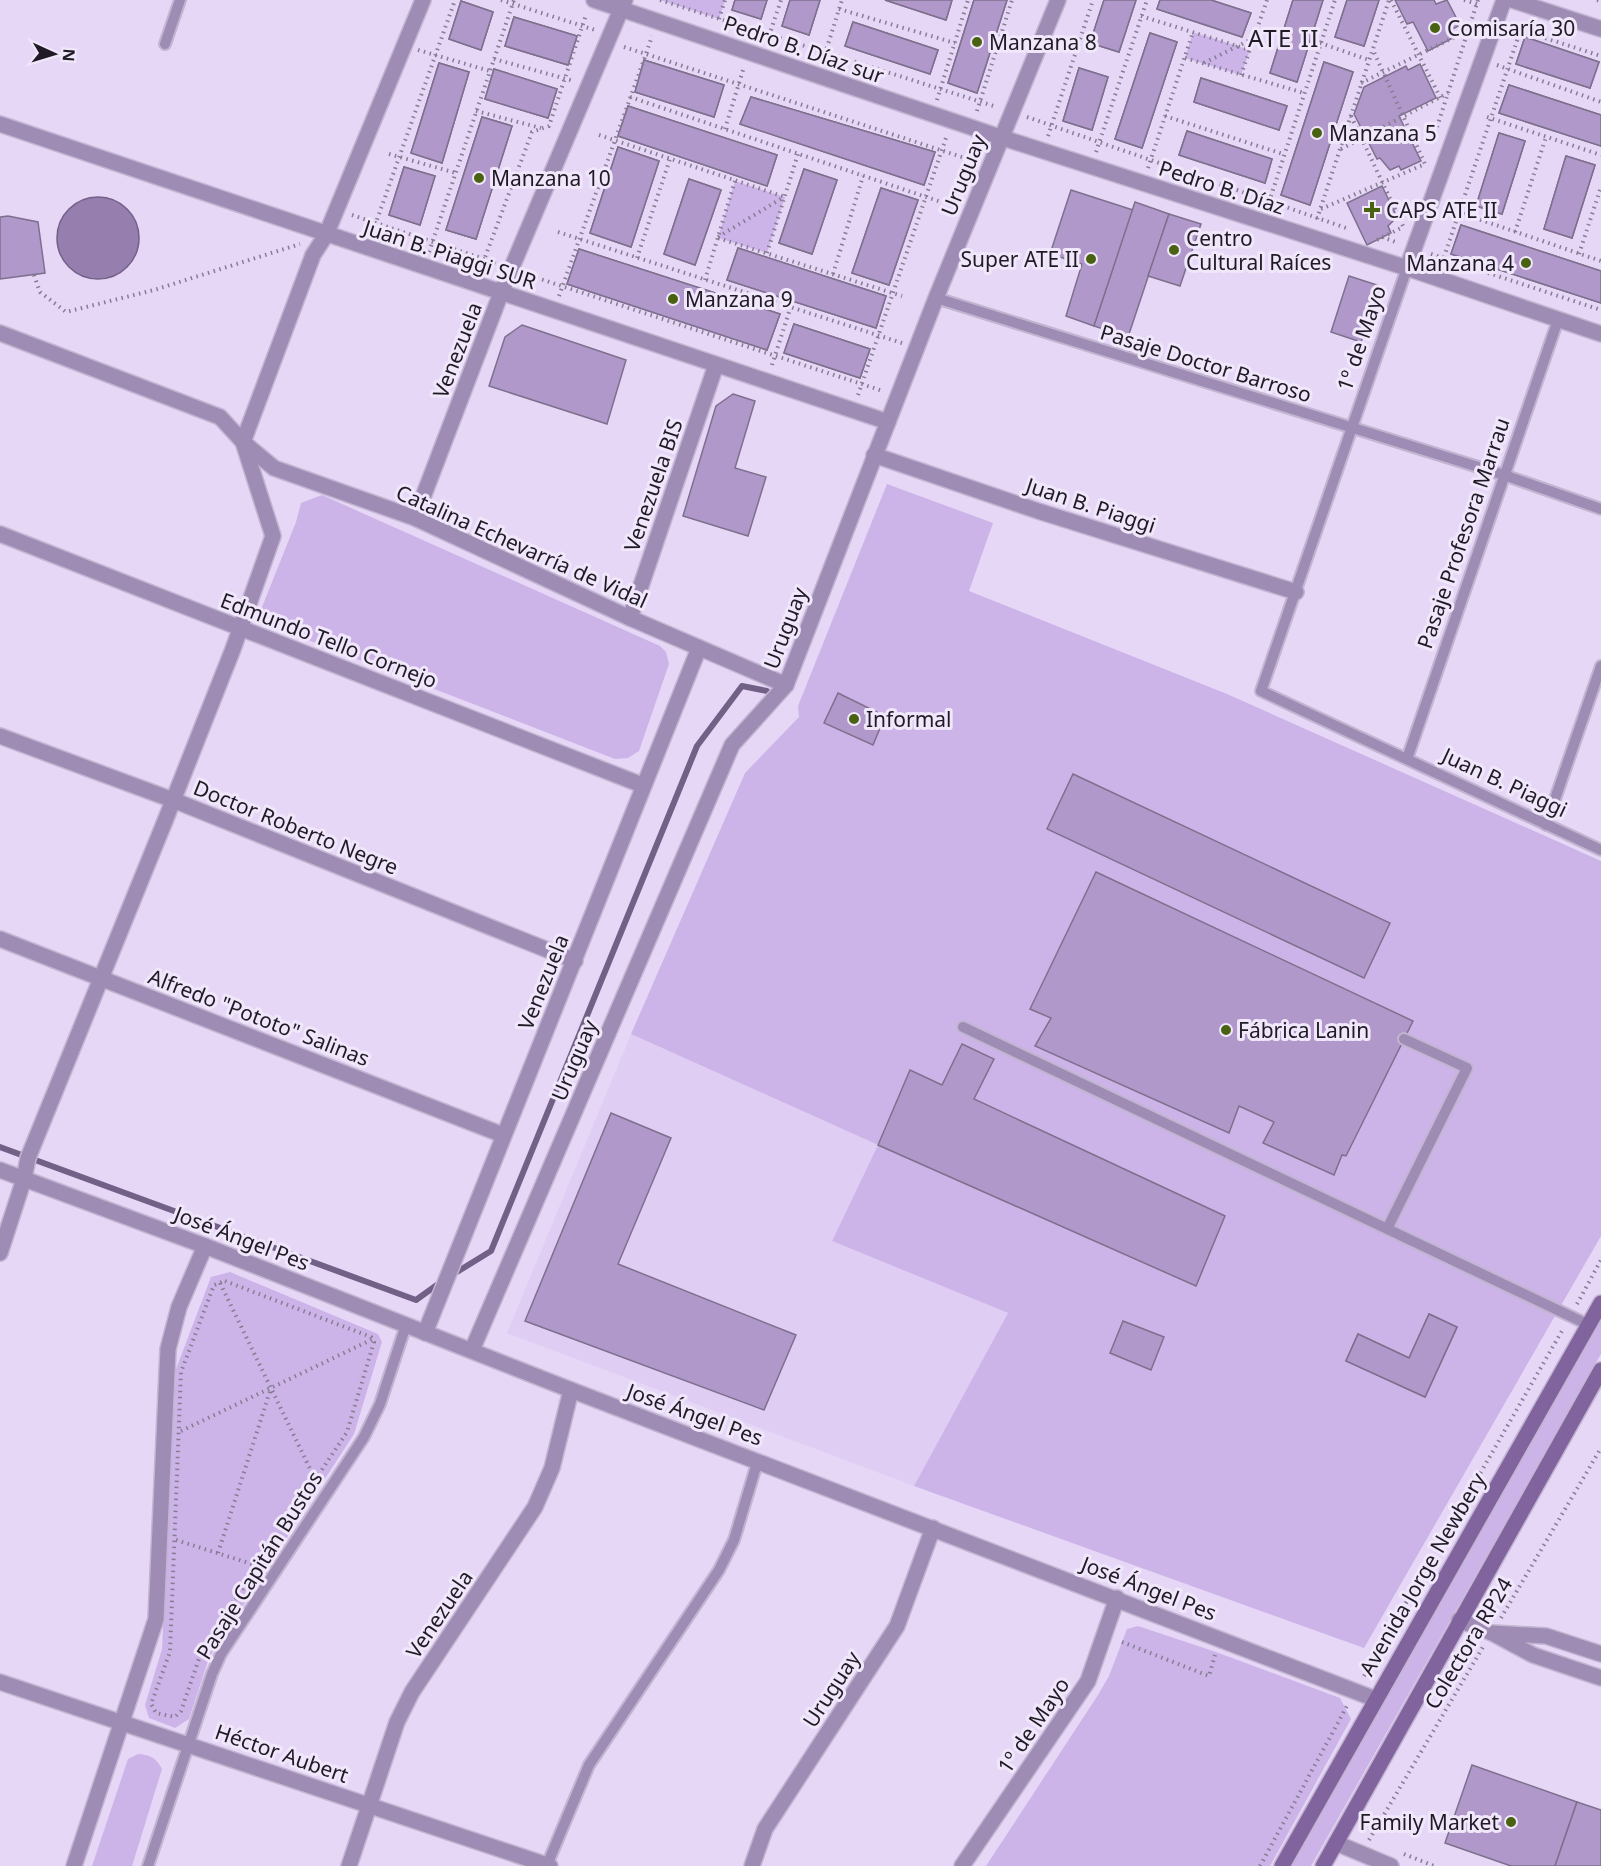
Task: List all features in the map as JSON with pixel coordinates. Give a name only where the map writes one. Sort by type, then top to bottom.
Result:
[{"type":"main road","name":"Avenida Jorge Newbery","points":[[1282,1866],[1601,1303]]},
{"type":"main road","points":[[1323,1866],[1601,1370]]},
{"type":"street","points":[[0,1253],[24,1179],[28,1158],[103,978],[241,628],[273,537],[243,442],[313,255],[326,235],[423,0]]},
{"type":"street","name":"Uruguay","points":[[472,1350],[732,745],[786,685],[936,298],[1058,0]]},
{"type":"street","name":"1º de Mayo","points":[[1407,268],[1504,0]]},
{"type":"street","points":[[1512,0],[1601,28]]},
{"type":"street","name":"Pedro B. Díaz sur","points":[[591,4],[623,4],[712,39],[1000,137]]},
{"type":"street","name":"Venezuela","points":[[416,518],[501,293],[623,4]]},
{"type":"street","name":"Juan B. Piaggi SUR","points":[[0,124],[366,249],[888,422]]},
{"type":"street","name":"Pedro B. Díaz","points":[[1000,137],[1407,268],[1601,334]]},
{"type":"street","name":"Catalina Echevarría de Vidal","points":[[0,333],[220,417],[243,442],[274,468],[416,518],[630,618],[786,685]]},
{"type":"street","name":"Venezuela BIS","points":[[630,618],[716,365]]},
{"type":"street","name":"Juan B. Piaggi","points":[[874,455],[1038,511],[1296,591]]},
{"type":"street","name":"Edmundo Tello Cornejo","points":[[0,534],[642,785]]},
{"type":"street","name":"Venezuela","points":[[425,1333],[575,961],[642,785],[699,648]]},
{"type":"street","name":"Doctor Roberto Negre","points":[[0,736],[173,800],[575,961]]},
{"type":"street","name":"Alfredo \"Pototo\" Salinas","points":[[0,939],[503,1135]]},
{"type":"street","name":"José Ángel Pes","points":[[0,1170],[206,1246],[571,1390],[1375,1699]]},
{"type":"street","points":[[74,1866],[156,1619],[168,1349],[179,1307],[206,1246]]},
{"type":"street","name":"Venezuela","points":[[349,1866],[397,1722],[412,1692],[535,1507],[552,1468],[571,1390]]},
{"type":"street","name":"Uruguay","points":[[752,1866],[765,1829],[897,1626],[933,1528]]},
{"type":"street","name":"1º de Mayo","points":[[962,1866],[1088,1681],[1117,1598]]},
{"type":"street","points":[[1460,1620],[1492,1633],[1533,1655],[1601,1678]]},
{"type":"street","points":[[1492,1633],[1546,1636],[1601,1654]]},
{"type":"street","name":"Héctor Aubert","points":[[0,1682],[549,1866]]},
{"type":"street","points":[[1336,1842],[1391,1866]]},
{"type":"lane","points":[[165,44],[180,0]]},
{"type":"lane","name":"1º de Mayo","points":[[1261,691],[1407,268]]},
{"type":"lane","name":"Pasaje Doctor Barroso","points":[[936,298],[1504,475],[1601,509]]},
{"type":"lane","name":"Pasaje Profesora Marrau","points":[[1407,759],[1558,320]]},
{"type":"lane","points":[[1546,825],[1601,666]]},
{"type":"lane","name":"Juan B. Piaggi","points":[[1261,691],[1601,850]]},
{"type":"lane","points":[[963,1027],[1388,1227],[1589,1325]]},
{"type":"lane","points":[[1388,1227],[1467,1068],[1404,1039]]},
{"type":"lane","name":"Pasaje Capitán Bustos","points":[[148,1866],[188,1744],[221,1654],[364,1437],[380,1404],[406,1325]]},
{"type":"lane","points":[[549,1866],[589,1765],[719,1570],[734,1540],[758,1460]]},
{"type":"path","points":[[366,249],[455,0]]},
{"type":"path","points":[[501,0],[583,26],[646,54],[990,165]]},
{"type":"path","points":[[660,0],[1100,142],[1350,229],[1354,236]]},
{"type":"path","points":[[712,39],[725,0]]},
{"type":"path","points":[[725,129],[739,83],[770,35],[781,0]]},
{"type":"path","points":[[817,75],[842,0]]},
{"type":"path","points":[[933,114],[968,0]]},
{"type":"path","points":[[972,126],[1012,0]]},
{"type":"path","points":[[1043,151],[1093,0]]},
{"type":"path","points":[[1092,167],[1147,0]]},
{"type":"path","points":[[1241,75],[1267,0]]},
{"type":"path","points":[[1263,222],[1283,154],[1335,0]]},
{"type":"path","points":[[1311,237],[1390,0]]},
{"type":"path","points":[[1390,0],[1441,99]]},
{"type":"path","points":[[1435,134],[1477,2],[1464,0]]},
{"type":"path","points":[[424,268],[513,2]]},
{"type":"path","points":[[474,285],[532,132],[549,126],[591,4]]},
{"type":"path","points":[[1437,279],[1489,118],[1529,5]]},
{"type":"path","points":[[839,9],[955,43]]},
{"type":"path","points":[[1141,16],[1250,50]]},
{"type":"path","points":[[1496,22],[1601,56]]},
{"type":"path","points":[[1361,83],[1468,31]]},
{"type":"path","points":[[1143,183],[1193,32]]},
{"type":"path","points":[[1203,64],[1254,37]]},
{"type":"path","points":[[1320,43],[1369,60]]},
{"type":"path","points":[[404,45],[490,71]]},
{"type":"path","points":[[1373,49],[1425,164]]},
{"type":"path","points":[[562,286],[646,54]]},
{"type":"path","points":[[494,58],[589,85]]},
{"type":"path","points":[[1185,58],[1304,93]]},
{"type":"path","points":[[1482,60],[1601,102]]},
{"type":"path","points":[[1340,149],[1441,99],[1448,93]]},
{"type":"path","points":[[630,97],[941,202]]},
{"type":"path","points":[[476,111],[542,128]]},
{"type":"path","points":[[1351,115],[1404,226]]},
{"type":"path","points":[[1165,116],[1283,154]]},
{"type":"path","points":[[1489,118],[1601,155]]},
{"type":"path","points":[[599,135],[785,197],[718,238]]},
{"type":"path","points":[[1515,232],[1546,137]]},
{"type":"path","points":[[853,411],[941,151]]},
{"type":"path","points":[[1422,174],[1429,153]]},
{"type":"path","points":[[389,154],[456,173]]},
{"type":"path","points":[[767,253],[798,154]]},
{"type":"path","points":[[637,258],[670,159]]},
{"type":"path","points":[[1320,209],[1425,164]]},
{"type":"path","points":[[833,274],[863,176]]},
{"type":"path","points":[[705,280],[735,181]]},
{"type":"path","points":[[1580,254],[1601,187]]},
{"type":"path","points":[[1431,203],[1601,261]]},
{"type":"path","points":[[1594,209],[1601,205]]},
{"type":"path","points":[[1594,209],[1601,211]]},
{"type":"path","points":[[336,210],[862,383]]},
{"type":"path","points":[[1375,241],[1404,226],[1407,216]]},
{"type":"path","points":[[558,232],[790,309],[907,344]]},
{"type":"path","points":[[34,275],[40,292],[66,312],[154,290],[326,235]]},
{"type":"path","points":[[1382,237],[1601,310]]},
{"type":"path","points":[[718,238],[902,296]]},
{"type":"path","points":[[767,382],[790,309]]},
{"type":"path","points":[[1260,1866],[1356,1690],[1601,1260]]},
{"type":"path","points":[[181,1372],[214,1285],[225,1281],[373,1339]]},
{"type":"path","points":[[220,1283],[315,1480]]},
{"type":"path","points":[[179,1432],[373,1339]]},
{"type":"path","points":[[202,1650],[347,1432],[373,1339]]},
{"type":"path","points":[[218,1553],[271,1388]]},
{"type":"path","name":"Colectora RP24","points":[[1361,1853],[1601,1448]]},
{"type":"path","points":[[175,1540],[258,1566]]},
{"type":"path","points":[[1122,1642],[1209,1676],[1216,1652]]},
{"type":"path","points":[[1396,1851],[1434,1866]]},
{"type":"shaded area","points":[[660,0],[725,0],[719,19]]},
{"type":"shaded area","points":[[1193,32],[1250,50],[1241,75],[1185,58]]},
{"type":"shaded area","points":[[735,181],[785,197],[767,253],[718,238]]},
{"type":"shaded area","points":[[98,197],[114,200],[127,209],[136,222],[139,238],[136,254],[127,267],[114,276],[98,279],[82,276],[69,267],[60,254],[57,238],[60,222],[69,209],[82,200]]},
{"type":"shaded area","points":[[887,484],[993,523],[969,591],[1227,694],[1601,861],[1601,1236],[1364,1648],[914,1486],[1008,1313],[832,1241],[878,1145],[631,1034],[745,773],[799,717],[798,706]]},
{"type":"shaded area","points":[[322,495],[660,646],[666,652],[669,664],[639,751],[628,758],[615,759],[264,623],[260,612],[296,522],[301,503]]},
{"type":"shaded area","points":[[631,1034],[878,1145],[832,1241],[1008,1313],[914,1486],[507,1333]]},
{"type":"shaded area","points":[[230,1272],[378,1334],[382,1342],[354,1434],[209,1658],[189,1719],[175,1728],[149,1718],[145,1705],[162,1649],[176,1369],[211,1277]]},
{"type":"shaded area","points":[[1601,1317],[1601,1354],[1311,1866],[1291,1866]]},
{"type":"shaded area","points":[[1138,1626],[1340,1698],[1351,1719],[1270,1866],[986,1866],[1098,1695],[1109,1676],[1127,1629]]},
{"type":"shaded area","points":[[138,1754],[153,1758],[162,1769],[132,1866],[92,1866],[128,1759]]},
{"type":"building","points":[[735,0],[767,0],[761,19],[732,10]]},
{"type":"building","points":[[735,0],[767,0],[761,19],[732,10]]},
{"type":"building","points":[[790,0],[820,0],[809,35],[782,26]]},
{"type":"building","points":[[790,0],[820,0],[809,35],[782,26]]},
{"type":"building","name":"Manzana 8","points":[[885,0],[952,0],[946,20]]},
{"type":"building","name":"Manzana 8","points":[[885,0],[952,0],[946,20]]},
{"type":"building","name":"Manzana 8","points":[[974,0],[1007,0],[977,93],[948,83]]},
{"type":"building","name":"Manzana 8","points":[[974,0],[1007,0],[977,93],[948,83]]},
{"type":"building","points":[[1104,0],[1136,0],[1119,52],[1090,43]]},
{"type":"building","points":[[1104,0],[1136,0],[1119,52],[1090,43]]},
{"type":"building","points":[[1160,0],[1211,0],[1251,13],[1242,37],[1157,9]]},
{"type":"building","points":[[1160,0],[1211,0],[1251,13],[1242,37],[1157,9]]},
{"type":"building","name":"Manzana 5","points":[[1293,0],[1323,0],[1297,82],[1270,73]]},
{"type":"building","name":"Manzana 5","points":[[1293,0],[1323,0],[1297,82],[1270,73]]},
{"type":"building","points":[[1347,0],[1379,0],[1364,46],[1335,37]]},
{"type":"building","points":[[1347,0],[1379,0],[1364,46],[1335,37]]},
{"type":"building","name":"Comisaría 30","points":[[1395,0],[1434,0],[1436,4],[1447,0],[1460,25],[1449,31],[1453,38],[1428,51],[1413,22],[1407,24]]},
{"type":"building","points":[[461,1],[493,12],[481,50],[449,39]]},
{"type":"building","points":[[461,1],[493,12],[481,50],[449,39]]},
{"type":"building","points":[[514,17],[577,36],[568,65],[505,46]]},
{"type":"building","points":[[514,17],[577,36],[568,65],[505,46]]},
{"type":"building","name":"Manzana 8","points":[[853,22],[938,50],[930,74],[845,46]]},
{"type":"building","name":"Manzana 8","points":[[853,22],[938,50],[930,74],[845,46]]},
{"type":"building","points":[[1150,33],[1177,42],[1142,148],[1115,139]]},
{"type":"building","points":[[1150,33],[1177,42],[1142,148],[1115,139]]},
{"type":"building","points":[[1525,37],[1599,62],[1590,88],[1516,64]]},
{"type":"building","points":[[1525,37],[1599,62],[1590,88],[1516,64]]},
{"type":"building","points":[[644,60],[724,85],[714,117],[635,92]]},
{"type":"building","points":[[644,60],[724,85],[714,117],[635,92]]},
{"type":"building","name":"Manzana 5","points":[[1324,62],[1353,72],[1310,205],[1281,195]]},
{"type":"building","name":"Manzana 5","points":[[1324,62],[1353,72],[1310,205],[1281,195]]},
{"type":"building","name":"Manzana 10","points":[[439,63],[469,72],[442,163],[411,153]]},
{"type":"building","name":"Manzana 10","points":[[439,63],[469,72],[442,163],[411,153]]},
{"type":"building","points":[[1420,64],[1436,98],[1399,116],[1421,161],[1401,170],[1399,166],[1390,170],[1380,158],[1377,159],[1354,114],[1364,87],[1406,66],[1408,70]]},
{"type":"building","points":[[1079,68],[1108,77],[1092,130],[1063,121]]},
{"type":"building","points":[[1079,68],[1108,77],[1092,130],[1063,121]]},
{"type":"building","name":"Manzana 10","points":[[494,69],[557,89],[548,118],[485,99]]},
{"type":"building","name":"Manzana 10","points":[[494,69],[557,89],[548,118],[485,99]]},
{"type":"building","name":"Manzana 5","points":[[1201,78],[1287,106],[1279,130],[1194,102]]},
{"type":"building","name":"Manzana 5","points":[[1201,78],[1287,106],[1279,130],[1194,102]]},
{"type":"building","points":[[1509,85],[1601,115],[1601,146],[1499,113]]},
{"type":"building","points":[[1509,85],[1601,115],[1601,146],[1499,113]]},
{"type":"building","points":[[751,97],[935,152],[924,185],[740,124]]},
{"type":"building","points":[[751,97],[935,152],[924,185],[740,124]]},
{"type":"building","points":[[628,106],[777,155],[767,186],[618,136]]},
{"type":"building","points":[[628,106],[777,155],[767,186],[618,136]]},
{"type":"building","name":"Manzana 10","points":[[482,117],[512,126],[476,239],[446,230]]},
{"type":"building","name":"Manzana 10","points":[[482,117],[512,126],[476,239],[446,230]]},
{"type":"building","name":"Manzana 5","points":[[1187,131],[1272,159],[1265,183],[1179,155]]},
{"type":"building","name":"Manzana 5","points":[[1187,131],[1272,159],[1265,183],[1179,155]]},
{"type":"building","name":"Manzana 4","points":[[1499,133],[1525,141],[1502,214],[1476,206]]},
{"type":"building","name":"Manzana 4","points":[[1499,133],[1525,141],[1502,214],[1476,206]]},
{"type":"building","points":[[618,147],[659,161],[631,247],[590,233]]},
{"type":"building","points":[[618,147],[659,161],[631,247],[590,233]]},
{"type":"building","name":"Manzana 4","points":[[1566,156],[1595,165],[1572,238],[1544,229]]},
{"type":"building","name":"Manzana 4","points":[[1566,156],[1595,165],[1572,238],[1544,229]]},
{"type":"building","name":"Manzana 10","points":[[404,167],[435,176],[420,225],[389,215]]},
{"type":"building","name":"Manzana 10","points":[[404,167],[435,176],[420,225],[389,215]]},
{"type":"building","name":"Manzana 9","points":[[804,169],[837,180],[812,254],[779,243]]},
{"type":"building","name":"Manzana 9","points":[[804,169],[837,180],[812,254],[779,243]]},
{"type":"building","name":"Manzana 9","points":[[689,179],[721,190],[695,265],[664,254]]},
{"type":"building","name":"Manzana 9","points":[[689,179],[721,190],[695,265],[664,254]]},
{"type":"building","name":"CAPS ATE II","points":[[1382,186],[1397,217],[1388,226],[1391,233],[1367,245],[1347,203]]},
{"type":"building","name":"Manzana 9","points":[[881,188],[918,200],[889,285],[852,273]]},
{"type":"building","name":"Manzana 9","points":[[881,188],[918,200],[889,285],[852,273]]},
{"type":"building","name":"Super ATE II","points":[[1071,190],[1133,210],[1094,326],[1066,316],[1082,264],[1050,254]]},
{"type":"building","points":[[1135,202],[1169,214],[1128,337],[1094,326]]},
{"type":"building","name":"Centro Cultural Raíces","points":[[1169,214],[1201,224],[1180,286],[1148,276]]},
{"type":"building","points":[[8,216],[38,222],[45,273],[0,279],[0,217]]},
{"type":"building","name":"Manzana 4","points":[[1461,225],[1601,271],[1601,303],[1451,254]]},
{"type":"building","name":"Manzana 4","points":[[1461,225],[1601,271],[1601,303],[1451,254]]},
{"type":"building","name":"Manzana 9","points":[[738,248],[886,296],[876,328],[727,280]]},
{"type":"building","name":"Manzana 9","points":[[738,248],[886,296],[876,328],[727,280]]},
{"type":"building","name":"Manzana 9","points":[[579,249],[780,314],[767,350],[567,284]]},
{"type":"building","name":"Manzana 9","points":[[579,249],[780,314],[767,350],[567,284]]},
{"type":"building","points":[[1349,276],[1380,286],[1361,342],[1331,332]]},
{"type":"building","name":"Manzana 9","points":[[794,324],[870,349],[860,378],[784,353]]},
{"type":"building","name":"Manzana 9","points":[[794,324],[870,349],[860,378],[784,353]]},
{"type":"building","points":[[522,325],[626,360],[607,424],[489,386],[505,337]]},
{"type":"building","points":[[733,394],[755,401],[735,468],[766,477],[748,536],[683,516],[716,406]]},
{"type":"building","name":"Informal","points":[[838,693],[885,716],[873,745],[824,723]]},
{"type":"building","name":"Fábrica Lanin","points":[[1073,774],[1390,923],[1364,978],[1047,829]]},
{"type":"building","name":"Fábrica Lanin","points":[[1096,872],[1413,1021],[1346,1156],[1342,1155],[1334,1175],[1263,1143],[1274,1122],[1239,1106],[1229,1133],[1035,1046],[1051,1018],[1030,1009]]},
{"type":"building","points":[[962,1044],[994,1059],[974,1099],[1225,1216],[1196,1286],[878,1145],[910,1070],[942,1085]]},
{"type":"building","points":[[611,1113],[671,1138],[618,1264],[796,1335],[764,1410],[525,1321]]},
{"type":"building","points":[[1429,1314],[1457,1327],[1425,1397],[1346,1361],[1358,1334],[1409,1358]]},
{"type":"building","points":[[1429,1314],[1457,1327],[1425,1397],[1346,1361],[1358,1334],[1409,1358]]},
{"type":"building","points":[[1123,1321],[1164,1337],[1151,1370],[1110,1353]]},
{"type":"building","name":"Family Market","points":[[1472,1765],[1577,1802],[1555,1866],[1511,1866],[1445,1843]]},
{"type":"building","points":[[1577,1802],[1601,1810],[1601,1866],[1555,1866]]},
{"type":"waterway","points":[[452,1275],[491,1251],[697,746],[742,686],[767,691]]},
{"type":"waterway","points":[[0,1147],[416,1300],[441,1282]]},
{"type":"place","name":"Comisaría 30","points":[[1435,28]]},
{"type":"place","name":"Manzana 8","points":[[977,42]]},
{"type":"place","name":"Manzana 5","points":[[1317,133]]},
{"type":"place","name":"Manzana 10","points":[[479,178]]},
{"type":"place","name":"CAPS ATE II","points":[[1372,210]]},
{"type":"place","name":"Centro Cultural Raíces","points":[[1174,250]]},
{"type":"place","name":"Super ATE II","points":[[1091,259]]},
{"type":"place","name":"Manzana 4","points":[[1526,263]]},
{"type":"place","name":"Manzana 9","points":[[673,299]]},
{"type":"place","name":"Informal","points":[[854,719]]},
{"type":"place","name":"Fábrica Lanin","points":[[1226,1030]]},
{"type":"place","name":"Family Market","points":[[1511,1822]]},
{"type":"district","name":"ATE II","points":[[1284,37]]}]
